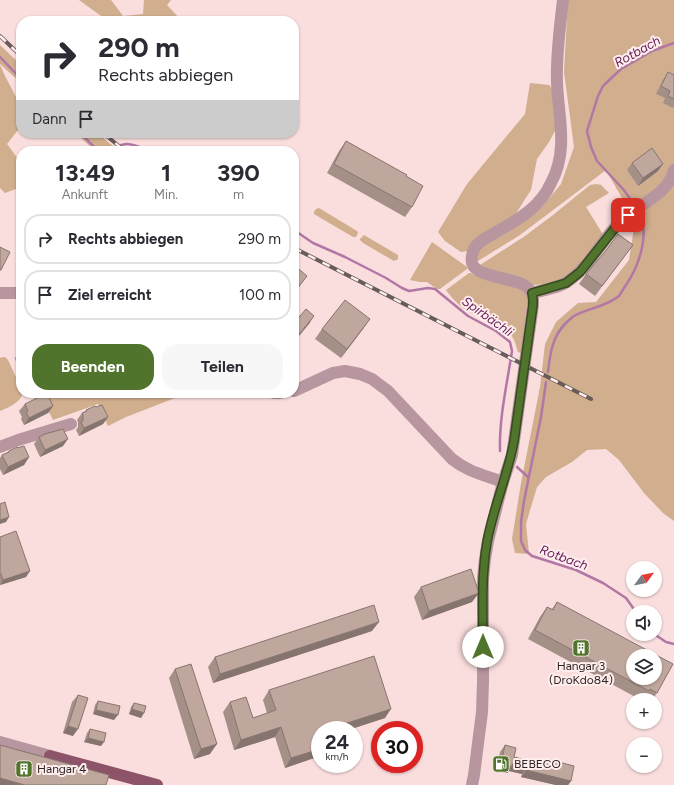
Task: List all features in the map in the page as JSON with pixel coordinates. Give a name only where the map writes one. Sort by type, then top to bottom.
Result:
[{"type":"main road","points":[[50,756],[157,785]]},
{"type":"street","points":[[472,785],[481,720],[483,681],[483,578],[485,559],[503,482],[512,455],[533,299],[532,293],[525,285],[477,270],[472,263],[472,255],[478,244],[485,238],[516,221],[537,204],[549,188],[558,168],[561,146],[561,122],[557,82],[557,52],[563,0]]},
{"type":"street","points":[[532,293],[566,283],[580,272],[615,228],[629,214],[644,205],[666,186],[673,175],[674,170]]},
{"type":"street","points":[[0,293],[16,293]]},
{"type":"street","points":[[299,389],[333,373],[345,371],[360,374],[372,379],[388,391],[460,465],[468,470],[503,482]]},
{"type":"street","points":[[0,447],[71,424]]},
{"type":"street","points":[[0,742],[50,756]]},
{"type":"shaded area","points":[[79,0],[111,0],[123,16],[101,16]]},
{"type":"shaded area","points":[[144,0],[171,0],[167,5],[177,16],[123,16],[143,14]]},
{"type":"shaded area","points":[[568,0],[674,0],[674,521],[663,513],[644,493],[619,460],[606,449],[587,450],[572,462],[546,477],[537,487],[526,524],[529,554],[515,553],[512,539],[521,483],[540,387],[545,344],[556,322],[578,303],[596,302],[629,260],[635,221],[606,170],[520,235],[478,261],[477,258],[481,246],[542,207],[561,184],[574,147],[564,72]]},
{"type":"shaded area","points":[[0,45],[16,60],[16,78],[0,64]]},
{"type":"shaded area","points":[[0,65],[16,97],[16,132],[7,144],[16,156],[16,189],[5,193],[0,188]]},
{"type":"shaded area","points":[[530,83],[549,85],[555,92],[556,129],[537,159],[531,190],[513,218],[468,251],[461,252],[445,241],[438,232],[467,184],[525,114]]},
{"type":"shaded area","points":[[81,138],[103,138],[113,146],[90,146]]},
{"type":"shaded area","points":[[590,185],[601,185],[609,193],[586,207],[604,236],[573,273],[563,279],[545,284],[533,285],[484,268],[484,266],[480,265],[525,236]]},
{"type":"shaded area","points":[[319,208],[357,231],[358,233],[356,237],[353,237],[314,214],[316,209]]},
{"type":"shaded area","points":[[364,235],[398,255],[398,259],[394,261],[363,243],[360,239]]},
{"type":"shaded area","points":[[432,242],[467,267],[467,269],[440,289],[437,289],[427,282],[410,280]]},
{"type":"shaded area","points":[[469,273],[510,284],[522,290],[526,294],[527,304],[521,353],[518,352],[514,339],[507,331],[465,309],[446,290]]},
{"type":"shaded area","points":[[5,357],[8,360],[16,377],[16,398],[20,398],[17,402],[0,411],[0,358]]},
{"type":"shaded area","points":[[42,398],[175,398],[126,417],[108,426],[98,404],[53,420]]},
{"type":"building","points":[[668,72],[674,75],[674,99],[668,96],[670,91],[661,86]]},
{"type":"building","points":[[346,141],[407,175],[406,176],[423,186],[412,207],[334,164]]},
{"type":"building","points":[[652,148],[663,164],[643,178],[632,163]]},
{"type":"building","points":[[618,234],[633,245],[602,286],[586,274]]},
{"type":"building","points":[[0,247],[10,252],[1,270],[0,270]]},
{"type":"building","points":[[299,269],[307,276],[299,286]]},
{"type":"building","points":[[345,300],[370,319],[347,349],[322,329]]},
{"type":"building","points":[[306,309],[314,316],[299,334],[299,317]]},
{"type":"building","points":[[37,398],[49,398],[53,406],[29,418],[26,412],[28,411],[25,404]]},
{"type":"building","points":[[102,405],[108,417],[84,428],[81,422],[83,421],[82,413],[95,406]]},
{"type":"building","points":[[63,429],[68,439],[45,450],[39,437]]},
{"type":"building","points":[[24,446],[29,457],[8,467],[2,455],[17,447]]},
{"type":"building","points":[[5,502],[9,517],[0,520],[0,504]]},
{"type":"building","points":[[16,531],[30,571],[3,580],[0,574],[0,537]]},
{"type":"building","points":[[471,569],[479,593],[429,611],[421,587]]},
{"type":"building","points":[[557,602],[626,639],[626,641],[630,641],[645,649],[626,649],[626,679],[535,630],[547,607],[553,610]]},
{"type":"building","points":[[374,605],[379,622],[220,674],[215,657]]},
{"type":"building","points":[[374,656],[391,709],[353,721],[311,721],[311,752],[291,758],[281,727],[241,740],[230,702],[246,697],[253,718],[276,710],[269,690]]},
{"type":"building","points":[[662,658],[673,664],[662,684]]},
{"type":"building","points":[[191,664],[217,744],[201,749],[175,669]]},
{"type":"building","points":[[638,685],[661,685],[657,693],[650,689],[649,691]]},
{"type":"building","points":[[78,695],[88,698],[78,729],[68,726]]},
{"type":"building","points":[[98,701],[120,706],[118,715],[96,710]]},
{"type":"building","points":[[134,703],[146,706],[144,713],[132,709]]},
{"type":"building","points":[[90,729],[106,733],[104,742],[88,738]]},
{"type":"building","points":[[0,745],[109,775],[106,785],[25,785],[0,778]]},
{"type":"building","points":[[505,745],[516,748],[514,757],[545,765],[547,759],[574,766],[571,781],[526,770],[526,768],[512,764],[512,767],[501,764]]},
{"type":"waterway","name":"Rotbach","points":[[635,205],[623,189],[597,161],[591,147],[587,131],[598,96],[603,86],[621,69],[652,51],[674,43]]},
{"type":"waterway","name":"Spirbächli","points":[[0,57],[16,74]]},
{"type":"waterway","name":"Spirbächli","points":[[86,138],[93,146]]},
{"type":"waterway","name":"Spirbächli","points":[[120,146],[123,144],[138,146]]},
{"type":"waterway","name":"Rotbach","points":[[548,372],[554,340],[565,324],[579,313],[614,300],[619,296],[631,277],[642,249],[642,219],[638,211]]},
{"type":"waterway","name":"Spirbächli","points":[[299,233],[313,243],[345,257],[409,291],[428,288],[435,289],[468,316],[496,331],[510,342],[512,351],[502,414],[500,451]]},
{"type":"waterway","name":"Rotbach","points":[[546,382],[541,417],[524,501],[521,522],[521,541],[525,550],[532,556],[576,570],[603,583],[626,598],[631,605]]},
{"type":"waterway","points":[[517,467],[528,477]]},
{"type":"waterway","name":"Rotbach","points":[[662,639],[674,644]]},
{"type":"railway","points":[[0,36],[16,51]]},
{"type":"railway","points":[[109,138],[119,146]]},
{"type":"railway","points":[[299,251],[591,399]]},
{"type":"place","name":"Hangar 3 (DroKdo84)","points":[[581,648]]},
{"type":"place","name":"BEBECO","points":[[501,764]]},
{"type":"place","name":"Hangar 4","points":[[24,769]]},
{"type":"route","points":[[483,647],[483,578],[485,559],[503,482],[512,455],[533,305],[532,293],[566,283],[580,272],[615,228],[628,215]]}]
